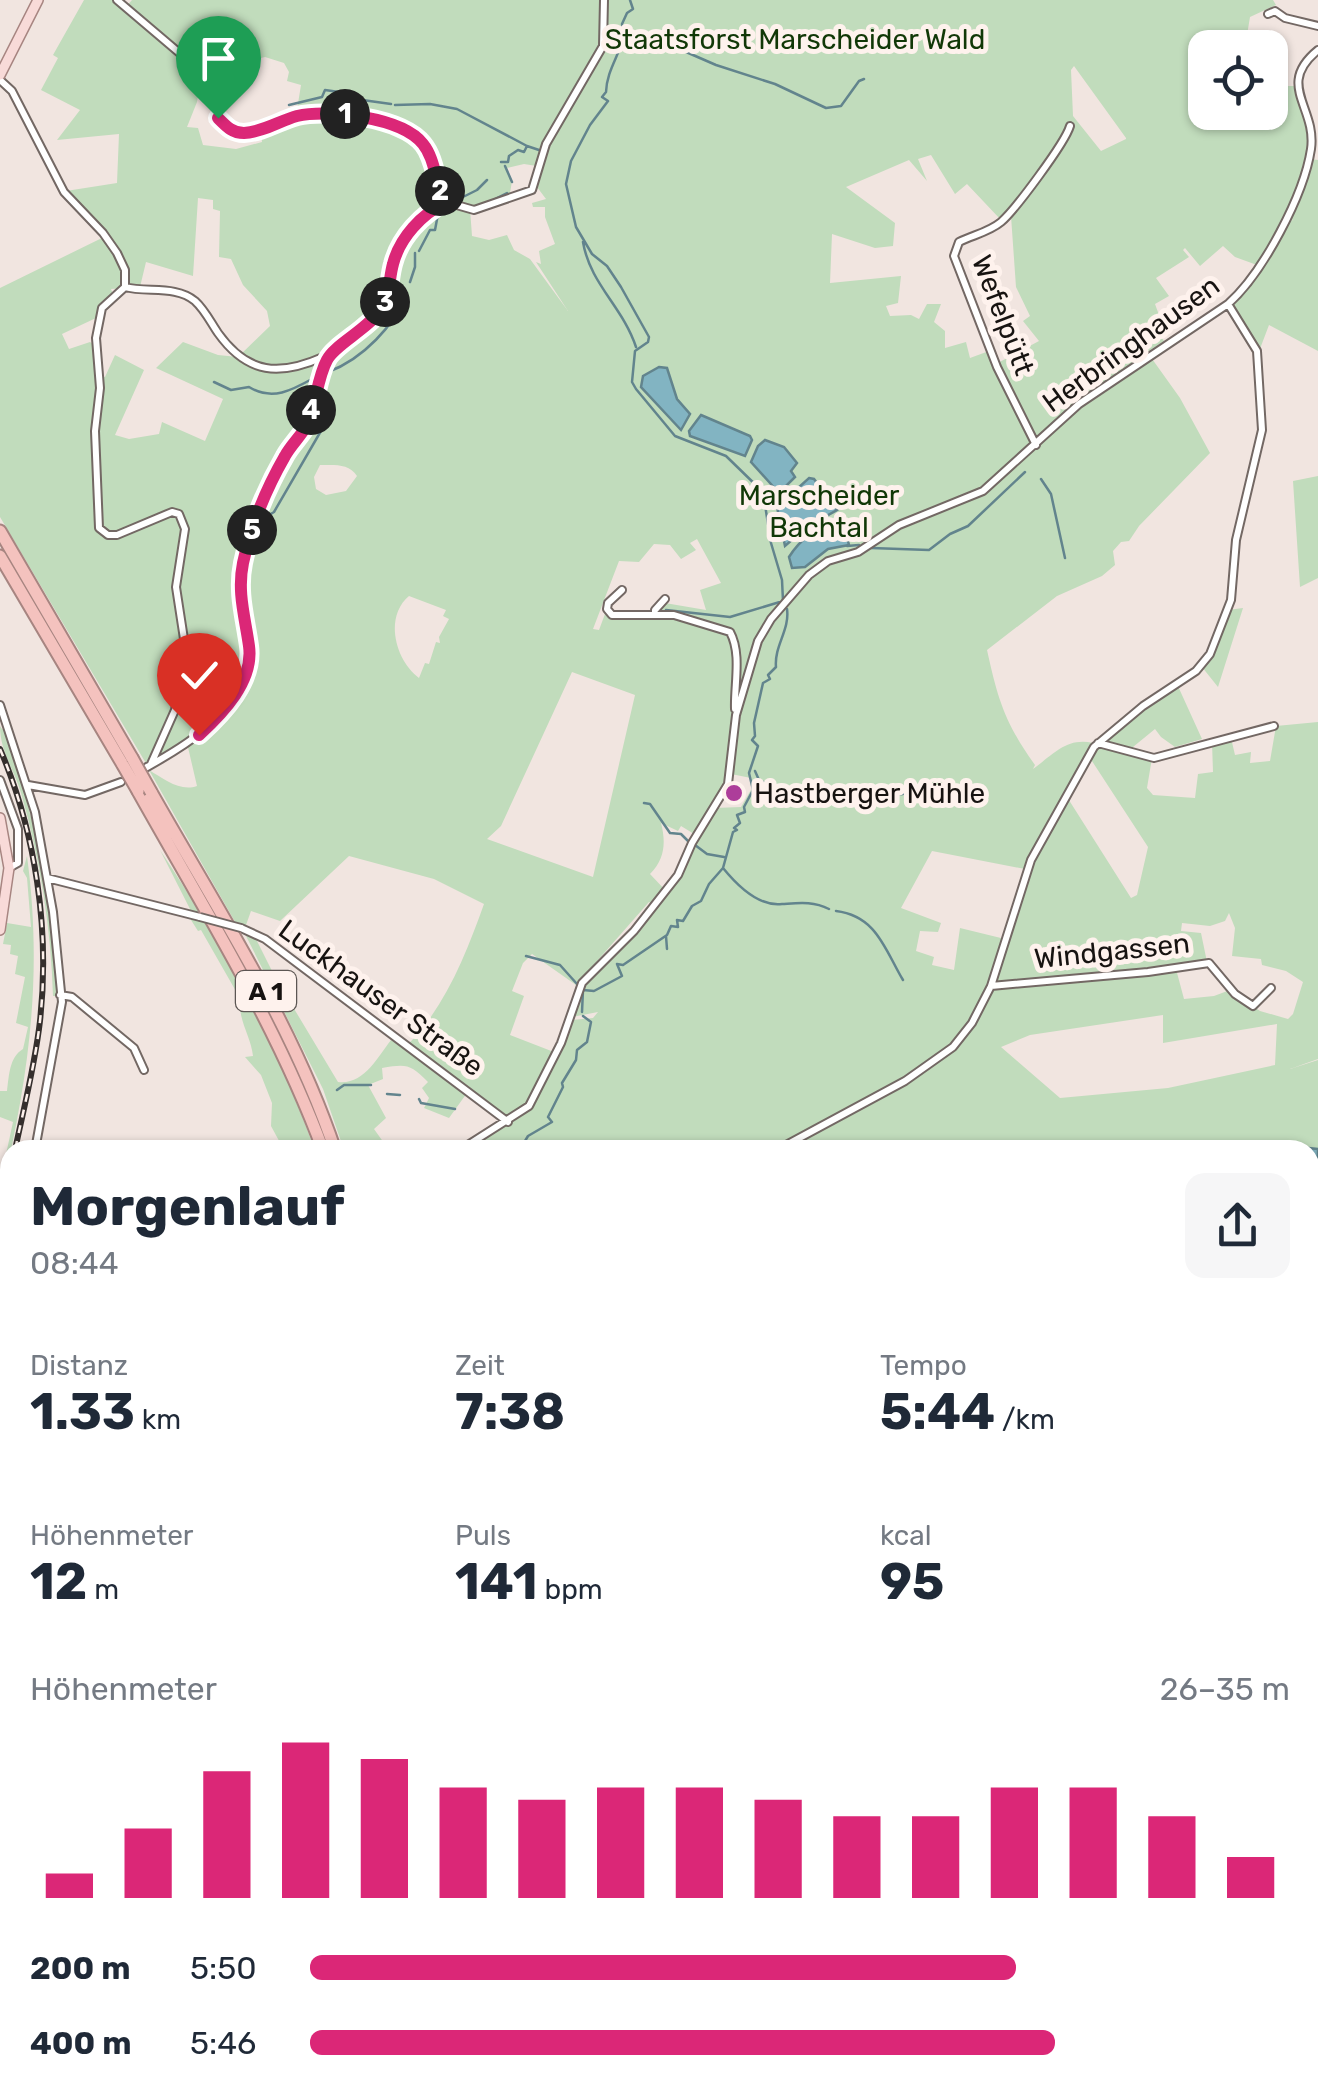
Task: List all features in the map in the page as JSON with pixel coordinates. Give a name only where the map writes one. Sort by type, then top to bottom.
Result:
[{"type":"highway","name":"A 1","points":[[0,531],[127,762]]},
{"type":"highway","name":"A 1","points":[[0,556],[270,998],[307,1076],[331,1140]]},
{"type":"highway","name":"A 1","points":[[145,792],[260,1004],[319,1140]]},
{"type":"main road","points":[[0,77],[38,0]]},
{"type":"main road","points":[[0,818],[9,868],[0,930]]},
{"type":"street","points":[[117,0],[213,81],[217,114],[230,129],[248,132],[315,113],[343,113],[380,122],[421,141],[446,202],[469,211],[532,190],[546,144],[602,46],[604,0]]},
{"type":"street","points":[[1268,14],[1275,11],[1285,18],[1318,26]]},
{"type":"street","name":"Herbringhausen","points":[[477,1140],[524,1112],[536,1097],[561,1043],[577,991],[634,930],[685,863],[692,843],[729,780],[737,712],[764,629],[816,569],[858,552],[899,525],[982,490],[1079,404],[1228,304],[1253,276],[1301,186],[1312,133],[1297,85],[1302,68],[1318,50]]},
{"type":"street","points":[[0,77],[12,92],[64,192],[103,233],[126,270],[125,287],[102,308],[98,344],[100,388],[95,446],[99,528],[108,535],[117,534],[172,512],[180,514],[184,524],[176,587],[186,652],[175,710],[149,766],[168,757],[209,726],[248,672],[249,645],[241,601],[243,563],[254,522],[284,458],[308,423],[327,358],[375,318],[386,299],[402,240],[446,202]]},
{"type":"street","name":"Wefelpütt","points":[[1036,445],[997,367],[954,256],[960,241],[984,232],[1007,216],[1064,141],[1070,126]]},
{"type":"street","points":[[125,287],[165,290],[193,300],[233,350],[248,361],[291,370],[323,356],[327,358]]},
{"type":"street","points":[[796,1140],[883,1094],[953,1047],[972,1023],[991,986],[1031,860],[1098,743],[1200,667],[1227,615],[1236,540],[1262,430],[1257,351],[1228,304]]},
{"type":"street","points":[[622,590],[609,601],[610,613],[678,616],[730,632],[735,642],[737,712]]},
{"type":"street","points":[[655,615],[665,599]]},
{"type":"street","points":[[0,705],[28,786],[46,878],[60,994],[59,1025],[37,1140]]},
{"type":"street","points":[[1098,743],[1158,757],[1274,726]]},
{"type":"street","points":[[0,780],[20,841],[18,863],[9,868]]},
{"type":"street","points":[[28,786],[86,794],[121,782]]},
{"type":"street","name":"Luckhauser Straße","points":[[46,878],[240,928],[278,948],[508,1122]]},
{"type":"street","name":"Windgassen","points":[[991,986],[1209,964],[1235,994],[1252,1006],[1271,988]]},
{"type":"street","points":[[60,994],[72,997],[128,1042],[144,1070]]},
{"type":"green space","points":[[84,0],[112,0],[124,9],[132,0],[1273,0],[1276,5],[1250,17],[1248,30],[1188,30],[1188,130],[1288,130],[1288,86],[1296,86],[1310,131],[1300,184],[1257,265],[1235,257],[1223,246],[1200,266],[1185,248],[1189,257],[1156,278],[1169,296],[1155,304],[1159,315],[1149,320],[1164,341],[1149,351],[1150,356],[1180,398],[1210,453],[1129,541],[1121,542],[1113,551],[1115,565],[1102,576],[1057,596],[987,650],[1004,710],[1035,765],[1033,769],[1067,745],[1093,743],[1063,794],[1064,800],[1067,797],[1131,898],[1137,895],[1148,847],[1090,758],[1104,739],[1177,684],[1202,739],[1175,747],[1155,729],[1132,752],[1152,758],[1147,788],[1153,795],[1195,798],[1198,774],[1213,772],[1212,742],[1231,738],[1235,755],[1251,752],[1250,763],[1270,761],[1276,726],[1318,722],[1318,1059],[1290,1069],[1318,1060],[1318,1140],[473,1140],[502,1121],[467,1093],[449,1118],[424,1108],[429,1098],[422,1088],[428,1082],[403,1066],[382,1068],[383,1079],[368,1085],[386,1118],[374,1129],[382,1140],[341,1140],[323,1089],[245,934],[256,939],[338,1082],[347,1082],[363,1075],[391,1040],[404,1048],[431,1017],[461,962],[484,904],[434,879],[349,856],[280,921],[251,911],[246,925],[235,922],[149,770],[178,786],[197,786],[187,743],[147,765],[0,517],[0,288],[106,236],[66,191],[117,183],[119,134],[57,140],[80,110],[41,90],[58,58],[53,55]],"holes":[[[201,32],[245,62],[265,57],[284,63],[289,72],[287,81],[301,85],[296,116],[261,128],[262,142],[236,149],[203,145],[198,128],[187,127],[201,77],[180,58]],[[1074,66],[1126,139],[1101,151],[1073,116]],[[931,155],[955,194],[967,184],[1001,220],[1011,216],[1016,287],[1030,316],[1023,321],[1039,341],[994,365],[989,351],[970,358],[966,342],[945,348],[945,331],[934,322],[941,304],[927,304],[919,319],[911,315],[890,316],[886,306],[898,303],[901,276],[830,283],[832,234],[875,248],[893,246],[895,223],[846,187],[909,160],[927,181],[918,159]],[[524,164],[543,167],[537,187],[546,199],[532,203],[533,207],[545,207],[555,244],[539,251],[541,264],[536,262],[568,311],[530,259],[514,250],[507,235],[489,240],[472,236],[470,209],[510,193],[512,181],[507,168]],[[198,198],[213,200],[213,209],[220,211],[219,257],[231,259],[243,285],[267,311],[270,326],[238,357],[218,355],[183,342],[156,368],[223,399],[205,441],[162,422],[159,434],[129,439],[115,435],[144,370],[115,355],[105,377],[98,377],[94,345],[90,342],[69,349],[62,334],[96,318],[99,308],[113,294],[111,289],[140,287],[146,262],[193,276]],[[320,465],[345,467],[357,476],[346,491],[326,495],[316,489],[314,477]],[[697,539],[721,583],[700,590],[706,610],[665,603],[637,619],[621,620],[605,614],[599,630],[593,629],[619,561],[639,562],[654,544],[670,545],[681,559],[696,550],[690,543]],[[409,596],[446,610],[443,616],[449,619],[419,678],[404,661],[396,638],[401,605]],[[572,672],[635,695],[593,877],[487,839],[501,826]],[[731,774],[751,778],[752,788],[741,807],[715,808]],[[661,823],[678,831],[681,826],[699,837],[679,878],[667,892],[650,874],[659,862],[664,844]],[[932,851],[1025,869],[1005,939],[960,928],[954,970],[932,965],[934,957],[916,951],[920,931],[938,932],[941,923],[901,908]],[[649,902],[655,906],[628,941],[581,989],[572,1017],[598,1012],[593,1018],[572,1020],[559,1054],[510,1035],[524,996],[512,991],[523,963],[532,954],[576,985]],[[1229,913],[1235,928],[1232,956],[1261,959],[1262,965],[1286,971],[1303,982],[1288,1019],[1260,1011],[1230,990],[1184,999],[1176,969],[1158,968],[1207,962],[1201,933],[1181,931],[1182,923],[1210,926],[1225,921]],[[1163,1015],[1163,1043],[1277,1024],[1275,1065],[1168,1088],[1060,1098],[1001,1047],[1030,1035]]]},
{"type":"green space","points":[[1310,159],[1318,160],[1318,351],[1269,325],[1258,354],[1229,306],[1286,221],[1294,220],[1287,219]]},
{"type":"green space","points":[[1318,476],[1318,578],[1300,587],[1293,481]]},
{"type":"green space","points":[[1243,608],[1218,687],[1202,667],[1228,610]]},
{"type":"green space","points":[[0,726],[6,728],[33,827],[46,894],[58,996],[53,996],[47,919],[34,843],[21,793],[2,744]]},
{"type":"green space","points":[[160,850],[247,996],[311,1140],[279,1140],[271,1126],[272,1103],[261,1075],[245,1057],[253,1056],[241,1000],[201,930],[191,920],[190,909]]},
{"type":"green space","points":[[27,856],[34,943],[31,1025],[20,1106],[13,1140],[9,1140],[13,1122],[0,1117],[0,1091],[7,1091],[12,1062],[23,1049],[28,1027],[16,1023],[25,977],[15,974],[18,956],[10,954],[11,945],[3,944],[7,923],[31,927],[23,871]]},
{"type":"water","points":[[659,367],[667,368],[677,399],[690,414],[681,430],[641,387],[643,376]]},
{"type":"water","points":[[701,415],[750,436],[745,456],[690,436],[689,431]]},
{"type":"water","points":[[765,440],[784,447],[797,463],[791,471],[795,477],[779,493],[751,462]]},
{"type":"water","points":[[809,478],[814,479],[837,510],[807,527],[785,546],[777,507]]},
{"type":"water","points":[[842,518],[849,545],[828,549],[805,567],[792,568],[789,557],[799,544],[819,528]]},
{"type":"waterway","points":[[630,0],[633,9],[622,24],[622,40],[602,97],[608,101],[571,161],[566,184],[576,227],[592,254],[607,266],[621,287],[649,337],[635,351],[632,382],[636,389],[675,436],[726,456],[763,492],[782,580],[783,601],[730,617],[666,610]]},
{"type":"waterway","points":[[627,33],[634,42],[670,45],[775,84],[826,108],[841,106],[864,79]]},
{"type":"waterway","points":[[622,39],[629,40],[631,49],[642,45]]},
{"type":"waterway","points":[[289,105],[322,97],[325,90],[346,93],[348,98],[391,104]]},
{"type":"waterway","points":[[395,105],[430,104],[457,109],[527,146]]},
{"type":"waterway","points":[[501,162],[508,162],[509,156],[518,150],[524,152],[527,146],[542,151]]},
{"type":"waterway","points":[[505,166],[512,182]]},
{"type":"waterway","points":[[453,202],[487,180]]},
{"type":"waterway","points":[[487,203],[507,193]]},
{"type":"waterway","points":[[419,251],[430,230],[435,230],[444,206]]},
{"type":"waterway","points":[[583,242],[592,270],[636,347]]},
{"type":"waterway","points":[[410,282],[415,253]]},
{"type":"waterway","points":[[328,372],[353,359],[376,340],[406,294]]},
{"type":"waterway","points":[[214,382],[231,390],[249,387],[268,394],[295,388],[321,374]]},
{"type":"waterway","points":[[254,538],[260,537],[266,517],[274,512],[325,424],[320,398]]},
{"type":"waterway","points":[[871,548],[929,550],[968,526],[1025,472]]},
{"type":"waterway","points":[[1041,479],[1051,494],[1065,558]]},
{"type":"waterway","points":[[847,546],[859,545]]},
{"type":"waterway","points":[[582,1012],[583,990],[594,991],[622,976],[617,964],[623,965],[667,935],[671,926],[678,927],[677,920],[683,921],[692,906],[701,901],[723,868],[733,832],[737,830],[734,828],[740,823],[737,815],[745,812],[753,790],[749,773],[758,746],[752,740],[754,723],[763,683],[776,667],[787,609]]},
{"type":"waterway","points":[[755,771],[759,780],[800,799],[822,803],[903,794]]},
{"type":"waterway","points":[[644,803],[650,804],[670,833],[681,834],[688,841]]},
{"type":"waterway","points":[[695,845],[707,854],[724,857]]},
{"type":"waterway","points":[[723,868],[741,887],[764,902],[812,904],[829,909]]},
{"type":"waterway","points":[[836,911],[850,914],[870,927],[903,980]]},
{"type":"waterway","points":[[666,936],[667,949]]},
{"type":"waterway","points":[[526,956],[560,965],[577,984]]},
{"type":"waterway","points":[[526,1140],[552,1122],[548,1117],[562,1083],[576,1060],[577,1050],[587,1042],[591,1022],[583,1016]]},
{"type":"waterway","points":[[337,1090],[344,1085],[371,1085]]},
{"type":"waterway","points":[[387,1094],[400,1095]]},
{"type":"waterway","points":[[419,1099],[421,1103],[455,1109]]},
{"type":"railway","points":[[0,749],[31,848],[43,952],[38,1037],[17,1140]]},
{"type":"place","name":"Hastberger Mühle","points":[[734,793]]},
{"type":"route","points":[[199,735],[224,708],[248,672],[249,645],[241,601],[243,563],[254,522],[284,458],[308,423],[327,358],[375,318],[386,299],[402,240],[446,202],[421,141],[380,122],[343,113],[315,113],[242,133],[218,118]]},
{"type":"park label","name":"Staatsforst Marscheider Wald","points":[[795,39]]},
{"type":"park label","name":"Marscheider Bachtal","points":[[819,511]]}]
